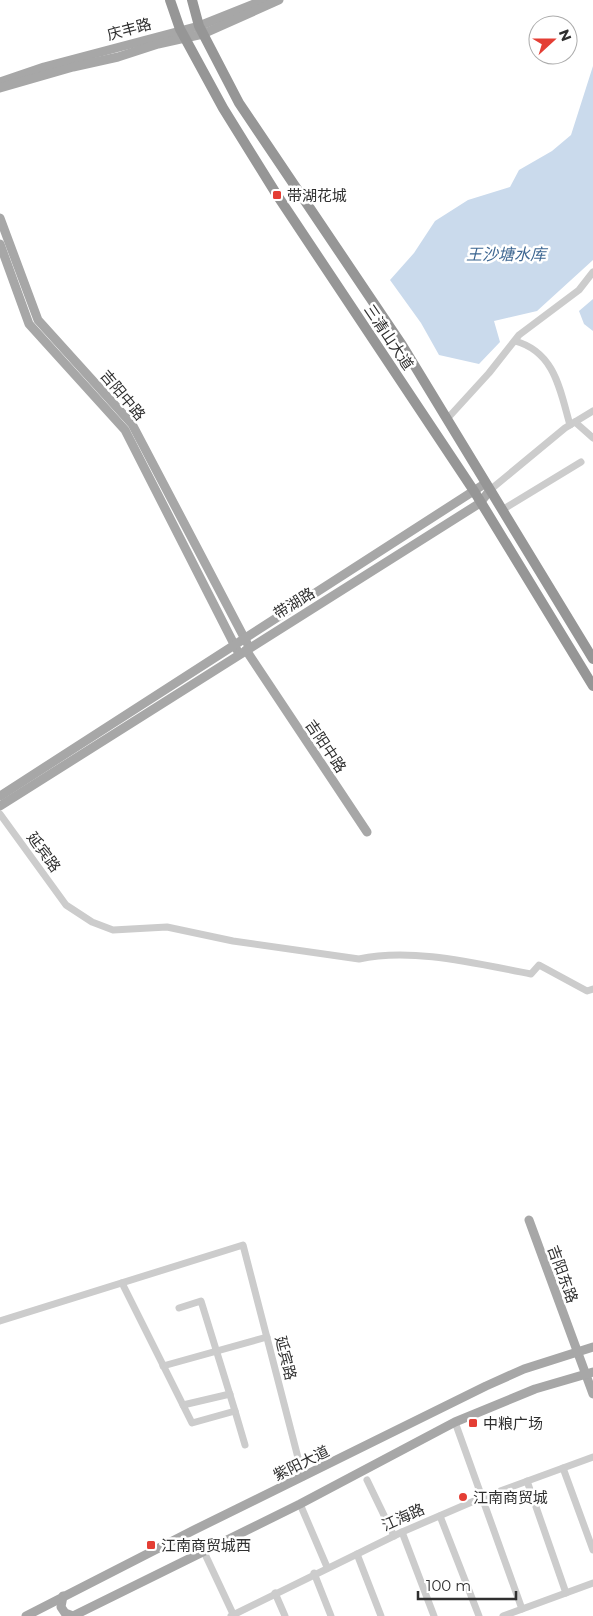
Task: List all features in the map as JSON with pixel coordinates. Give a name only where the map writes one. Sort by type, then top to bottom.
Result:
[{"type":"highway","name":"三清山大道","points":[[170,0],[182,34],[223,108],[277,195],[474,491],[593,686]]},
{"type":"highway","name":"三清山大道","points":[[192,0],[201,30],[239,103],[397,338],[593,659]]},
{"type":"main road","points":[[201,30],[264,0]]},
{"type":"main road","points":[[0,88],[73,67],[118,57],[182,34],[201,30],[279,0]]},
{"type":"main road","name":"庆丰路","points":[[0,82],[44,66],[150,37],[182,34]]},
{"type":"main road","name":"吉阳中路","points":[[0,218],[38,320],[132,424],[245,647],[367,832]]},
{"type":"main road","name":"吉阳中路","points":[[0,244],[30,324],[125,430],[234,645]]},
{"type":"main road","name":"带湖路","points":[[0,806],[245,647],[474,491],[488,487]]},
{"type":"main road","name":"带湖路","points":[[0,796],[234,645],[245,647],[480,503],[488,487]]},
{"type":"main road","name":"吉阳东路","points":[[529,1220],[578,1352],[589,1373],[593,1394]]},
{"type":"main road","name":"紫阳大道","points":[[26,1616],[486,1386],[524,1369],[593,1347]]},
{"type":"main road","points":[[63,1596],[61,1607],[64,1613],[73,1616],[86,1613],[300,1504],[455,1422],[535,1389],[589,1373]]},
{"type":"street","points":[[447,419],[490,373],[519,335],[579,290],[593,272]]},
{"type":"street","points":[[516,340],[527,344],[545,357],[558,383],[572,424],[593,438]]},
{"type":"street","name":"带湖路","points":[[488,487],[572,424],[593,411]]},
{"type":"street","points":[[502,510],[581,462]]},
{"type":"street","name":"延宾路","points":[[0,814],[66,905],[92,922],[113,930],[167,927],[233,941],[358,960],[376,955],[441,958],[531,974],[539,964],[587,991],[593,989]]},
{"type":"street","name":"延宾路","points":[[122,1283],[243,1245],[303,1477]]},
{"type":"street","points":[[0,1321],[122,1283],[192,1423],[235,1411]]},
{"type":"street","points":[[179,1308],[202,1301],[245,1445]]},
{"type":"street","points":[[163,1366],[217,1353],[267,1337]]},
{"type":"street","points":[[183,1405],[230,1394]]},
{"type":"street","points":[[455,1422],[522,1609]]},
{"type":"street","name":"江海路","points":[[233,1616],[314,1573],[402,1532],[481,1498],[593,1457]]},
{"type":"street","points":[[563,1468],[593,1550]]},
{"type":"street","points":[[367,1480],[394,1536]]},
{"type":"street","points":[[527,1481],[566,1593]]},
{"type":"street","points":[[300,1504],[327,1567]]},
{"type":"street","points":[[440,1516],[479,1616]]},
{"type":"street","points":[[402,1532],[434,1616]]},
{"type":"street","points":[[204,1552],[233,1616]]},
{"type":"street","points":[[357,1554],[381,1616]]},
{"type":"street","points":[[314,1573],[331,1616]]},
{"type":"street","points":[[503,1616],[593,1583]]},
{"type":"street","points":[[275,1593],[285,1616]]},
{"type":"water","name":"王沙塘水库","points":[[593,66],[593,260],[537,311],[494,321],[500,342],[479,364],[439,355],[421,323],[390,280],[414,253],[435,221],[468,200],[510,187],[519,170],[552,151],[571,135]]},
{"type":"water","points":[[593,299],[593,331],[584,324],[579,311]]},
{"type":"place","name":"带湖花城","points":[[277,195]]},
{"type":"place","name":"中粮广场","points":[[473,1423]]},
{"type":"place","name":"江南商贸城","points":[[463,1497]]},
{"type":"place","name":"江南商贸城西","points":[[151,1545]]}]
